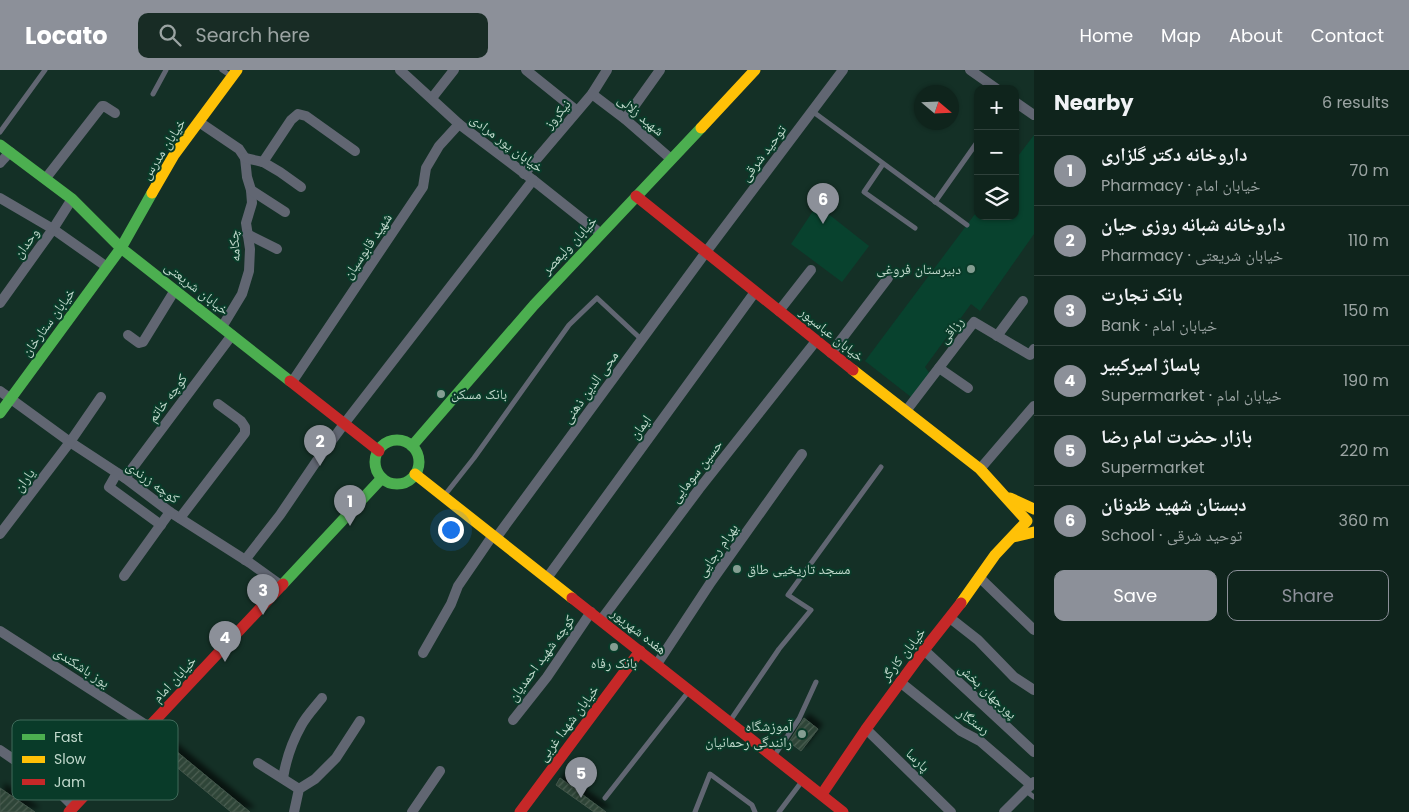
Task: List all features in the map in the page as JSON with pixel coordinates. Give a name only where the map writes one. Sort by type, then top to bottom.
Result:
[{"type":"main road","name":"خیابان ولیعصر","points":[[412,446],[534,305],[755,70]]},
{"type":"main road","name":"خیابان مدرس","points":[[121,248],[174,155],[199,122],[230,72]]},
{"type":"main road","name":"خیابان شریعتی","points":[[5,149],[72,199],[121,248],[379,451]]},
{"type":"main road","name":"خیابان عباسپور","points":[[636,196],[831,353],[980,469],[1007,497],[1032,513],[1029,527],[1034,531]]},
{"type":"main road","name":"خیابان ستارخان","points":[[0,414],[121,248]]},
{"type":"main road","points":[[398,441],[412,446],[416,451],[419,462],[415,474],[410,480],[396,484],[382,478],[375,462],[379,451],[384,445],[398,441]]},
{"type":"main road","name":"هفده شهریور","points":[[415,474],[774,756],[842,812]]},
{"type":"main road","name":"خیابان امام","points":[[156,720],[382,478]]},
{"type":"main road","name":"خیابان کارگر","points":[[822,794],[866,728],[900,682],[980,578],[995,555],[1013,537],[1032,513]]},
{"type":"main road","points":[[1013,537],[1034,531]]},
{"type":"main road","name":"خیابان شهدا غربی","points":[[520,812],[640,651]]},
{"type":"main road","name":"خیابان امام","points":[[74,810],[83,800]]},
{"type":"street","name":"خیابان پور مرادی","points":[[400,70],[459,124],[601,234]]},
{"type":"street","points":[[432,98],[454,70]]},
{"type":"street","points":[[526,70],[578,111]]},
{"type":"street","name":"نیکروز","points":[[245,560],[280,515],[344,424],[592,94],[607,70]]},
{"type":"street","points":[[625,119],[660,70]]},
{"type":"street","name":"توحید شرقی","points":[[706,252],[843,70]]},
{"type":"street","points":[[970,70],[991,85]]},
{"type":"street","name":"شهید زلالی","points":[[592,94],[625,119],[671,159]]},
{"type":"street","points":[[1019,105],[1034,115]]},
{"type":"street","points":[[46,178],[102,106],[116,113]]},
{"type":"street","points":[[263,162],[291,120],[298,114],[306,116],[355,151]]},
{"type":"street","points":[[199,122],[239,148],[245,158],[263,162],[301,187]]},
{"type":"street","name":"شهید قابوسیان","points":[[292,382],[423,187],[426,168],[439,146],[459,124]]},
{"type":"street","points":[[0,163],[5,149]]},
{"type":"street","name":"چکامه","points":[[222,327],[242,294],[249,271],[250,250],[246,223],[252,203],[245,158]]},
{"type":"street","points":[[251,190],[285,212]]},
{"type":"street","points":[[0,198],[53,229],[107,267]]},
{"type":"street","name":"وحدان","points":[[0,303],[72,199]]},
{"type":"street","points":[[247,234],[276,249]]},
{"type":"street","name":"محی الدین ذهنی","points":[[423,653],[452,604],[458,586],[706,252]]},
{"type":"street","points":[[779,311],[811,270]]},
{"type":"street","points":[[831,353],[888,278]]},
{"type":"street","points":[[128,335],[139,343],[142,342],[175,290]]},
{"type":"street","name":"ایمان","points":[[547,578],[755,292]]},
{"type":"street","points":[[997,336],[1023,302]]},
{"type":"street","name":"رزاقی","points":[[906,411],[974,322],[1030,355],[1034,349]]},
{"type":"street","name":"کوچه خاتم","points":[[121,476],[232,335]]},
{"type":"street","name":"حسین سومایی","points":[[601,620],[699,489],[816,341]]},
{"type":"street","points":[[938,368],[968,388]]},
{"type":"street","name":"کوچه زرندی","points":[[0,391],[170,512],[282,586]]},
{"type":"street","name":"یاران","points":[[0,534],[70,442],[101,397]]},
{"type":"street","points":[[180,518],[245,433],[245,427],[241,421],[218,404]]},
{"type":"street","points":[[980,469],[1034,406]]},
{"type":"street","name":"بهرام رجایی","points":[[657,664],[711,582],[802,454]]},
{"type":"street","points":[[121,476],[109,487],[161,525]]},
{"type":"street","points":[[124,576],[170,512]]},
{"type":"street","points":[[980,578],[1034,630]]},
{"type":"street","name":"کوچه شهید احمدیان","points":[[513,720],[547,677],[591,612]]},
{"type":"street","points":[[950,618],[978,640],[1014,677],[1034,690]]},
{"type":"street","name":"یوز باشکندی","points":[[0,631],[138,720]]},
{"type":"street","name":"پورجهان بخش","points":[[924,650],[1034,752]]},
{"type":"street","name":"رستگار","points":[[900,682],[961,731],[980,742],[1031,788]]},
{"type":"street","points":[[283,778],[291,746],[301,725],[322,698]]},
{"type":"street","points":[[294,812],[299,789],[315,779],[336,758],[360,721]]},
{"type":"street","name":"پارسا","points":[[866,728],[951,812]]},
{"type":"street","points":[[0,750],[12,758]]},
{"type":"street","points":[[258,763],[299,789]]},
{"type":"street","points":[[412,812],[440,771]]},
{"type":"street","points":[[1004,812],[1031,788]]},
{"type":"street","points":[[65,800],[74,810]]},
{"type":"lane","points":[[0,132],[45,70]]},
{"type":"lane","points":[[153,94],[166,70]]},
{"type":"lane","points":[[812,111],[966,225]]},
{"type":"lane","points":[[934,202],[974,147]]},
{"type":"lane","points":[[883,164],[864,192],[914,228]]},
{"type":"lane","points":[[444,497],[569,325],[597,298],[642,340]]},
{"type":"lane","points":[[730,722],[779,649],[811,610],[788,595],[881,467]]},
{"type":"lane","points":[[774,756],[799,719],[816,682]]},
{"type":"lane","points":[[605,798],[690,690]]},
{"type":"lane","points":[[695,812],[710,774],[752,806],[755,812]]},
{"type":"lane","points":[[780,812],[803,780]]},
{"type":"shaded area","name":"دبیرستان فروغی","points":[[1034,135],[1034,234],[980,311],[971,304],[925,367],[930,374],[911,397],[865,361],[974,215],[974,220],[1019,220],[1019,155]]},
{"type":"shaded area","points":[[817,205],[869,246],[842,282],[791,244]]},
{"type":"building","name":"آموزشگاه رانندگی رحمانیان","points":[[804,718],[818,729],[801,751],[789,742]]},
{"type":"building","points":[[178,753],[250,812],[231,812],[178,768]]},
{"type":"building","points":[[560,778],[606,812],[594,812],[556,785]]},
{"type":"building","points":[[0,788],[12,796],[12,800],[18,800],[35,812],[0,812]]},
{"type":"traffic: fast","points":[[412,446],[534,305],[701,128]]},
{"type":"traffic: fast","points":[[0,145],[72,199],[121,248],[290,381]]},
{"type":"traffic: fast","points":[[0,413],[121,248],[152,193]]},
{"type":"traffic: fast","points":[[397,440],[409,444],[415,450],[419,462],[415,474],[409,480],[397,484],[385,480],[379,474],[375,462],[379,450],[385,444],[397,440]]},
{"type":"traffic: fast","points":[[283,584],[382,478]]},
{"type":"traffic: slow","points":[[152,193],[174,155],[237,70]]},
{"type":"traffic: slow","points":[[701,128],[755,70]]},
{"type":"traffic: slow","points":[[853,370],[980,469],[1027,521],[995,555],[961,603]]},
{"type":"traffic: slow","points":[[415,474],[572,598]]},
{"type":"traffic: slow","points":[[1010,498],[1034,509]]},
{"type":"traffic: slow","points":[[1013,537],[1034,532]]},
{"type":"traffic: jam","points":[[636,196],[853,370]]},
{"type":"traffic: jam","points":[[290,381],[379,451]]},
{"type":"traffic: jam","points":[[155,720],[283,584]]},
{"type":"traffic: jam","points":[[572,598],[843,812]]},
{"type":"traffic: jam","points":[[822,794],[866,729],[961,603]]},
{"type":"traffic: jam","points":[[520,812],[640,651]]},
{"type":"traffic: jam","points":[[69,812],[80,800]]},
{"type":"place","name":"دبستان شهید ظنونان","points":[[823,224]]},
{"type":"place","name":"دبیرستان فروغی","points":[[971,269]]},
{"type":"place","name":"بانک مسکن","points":[[441,394]]},
{"type":"place","name":"داروخانه شبانه روزی حیان","points":[[320,466]]},
{"type":"place","name":"داروخانه دکتر گلزاری","points":[[350,526]]},
{"type":"place","name":"مسجد تاریخیی طاق","points":[[737,569]]},
{"type":"place","name":"بانک تجارت","points":[[263,615]]},
{"type":"place","name":"بانک رفاه","points":[[614,647]]},
{"type":"place","name":"پاساژ امیرکبیر","points":[[225,662]]},
{"type":"place","name":"آموزشگاه رانندگی رحمانیان","points":[[802,734]]},
{"type":"place","name":"بازار حضرت امام رضا","points":[[581,798]]}]
